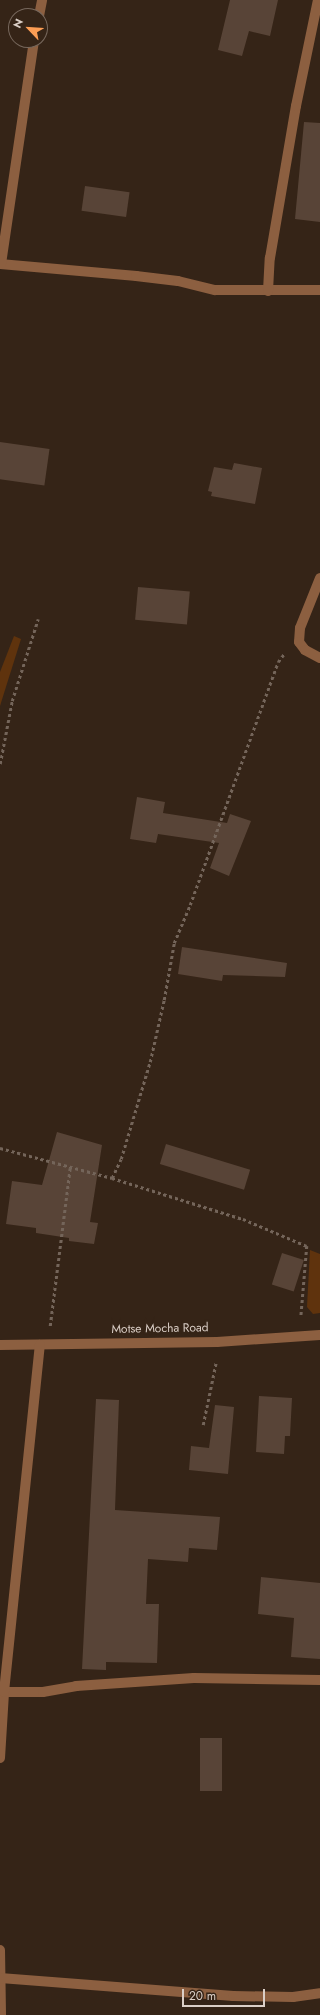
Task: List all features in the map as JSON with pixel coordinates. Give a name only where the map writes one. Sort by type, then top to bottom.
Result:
[{"type":"street","points":[[268,291],[270,258],[296,106],[318,0]]},
{"type":"street","points":[[33,48],[1,264],[178,281],[215,290],[320,290]]},
{"type":"street","points":[[320,578],[300,628],[299,642],[305,650],[320,658]]},
{"type":"street","name":"Motse Mocha Road","points":[[0,1345],[217,1342],[320,1335]]},
{"type":"street","points":[[0,1758],[4,1692],[44,1344]]},
{"type":"street","points":[[4,1692],[43,1692],[76,1686],[194,1678],[320,1680]]},
{"type":"street","points":[[0,1950],[1,2015]]},
{"type":"street","points":[[0,1978],[233,1996],[293,1997],[320,1993]]},
{"type":"path","points":[[0,764],[12,701],[38,619]]},
{"type":"path","points":[[112,1178],[121,1159],[150,1062],[164,1000],[174,943],[190,905],[278,662],[291,644],[299,642]]},
{"type":"path","points":[[0,1148],[70,1168],[112,1178],[243,1219],[307,1246],[301,1321],[303,1335]]},
{"type":"path","points":[[44,1344],[70,1168]]},
{"type":"path","points":[[203,1425],[215,1367],[217,1342]]},
{"type":"shaded area","points":[[14,636],[21,639],[0,706],[0,672]]},
{"type":"shaded area","points":[[310,1250],[320,1254],[320,1313],[313,1314],[307,1307]]},
{"type":"building","points":[[230,0],[278,0],[270,36],[249,31],[242,56],[218,50]]},
{"type":"building","points":[[304,122],[320,123],[320,222],[295,219]]},
{"type":"building","points":[[85,186],[130,192],[126,217],[82,211]]},
{"type":"building","points":[[0,442],[50,449],[44,486],[0,479]]},
{"type":"building","points":[[234,463],[262,468],[255,504],[211,496],[212,492],[208,491],[214,467],[232,470]]},
{"type":"building","points":[[138,587],[190,592],[187,624],[135,620]]},
{"type":"building","points":[[137,797],[165,802],[163,813],[227,823],[230,814],[251,821],[229,876],[210,868],[219,843],[158,834],[156,843],[130,839]]},
{"type":"building","points":[[182,947],[287,963],[285,977],[223,975],[222,981],[178,974]]},
{"type":"building","points":[[57,1132],[102,1145],[90,1222],[98,1223],[94,1244],[69,1241],[69,1238],[36,1233],[36,1228],[6,1224],[12,1181],[42,1185]]},
{"type":"building","points":[[166,1144],[250,1170],[244,1190],[160,1164]]},
{"type":"building","points":[[282,1253],[304,1260],[294,1291],[272,1284]]},
{"type":"building","points":[[259,1396],[292,1398],[290,1436],[285,1436],[284,1454],[256,1452]]},
{"type":"building","points":[[96,1399],[119,1400],[115,1510],[220,1517],[217,1550],[189,1548],[188,1562],[148,1559],[146,1604],[159,1604],[157,1663],[106,1662],[106,1670],[82,1669]]},
{"type":"building","points":[[215,1405],[234,1407],[228,1474],[189,1470],[191,1446],[209,1448]]},
{"type":"building","points":[[261,1577],[320,1583],[320,1659],[291,1657],[294,1618],[258,1614]]},
{"type":"building","points":[[200,1738],[222,1738],[222,1791],[200,1791]]}]
